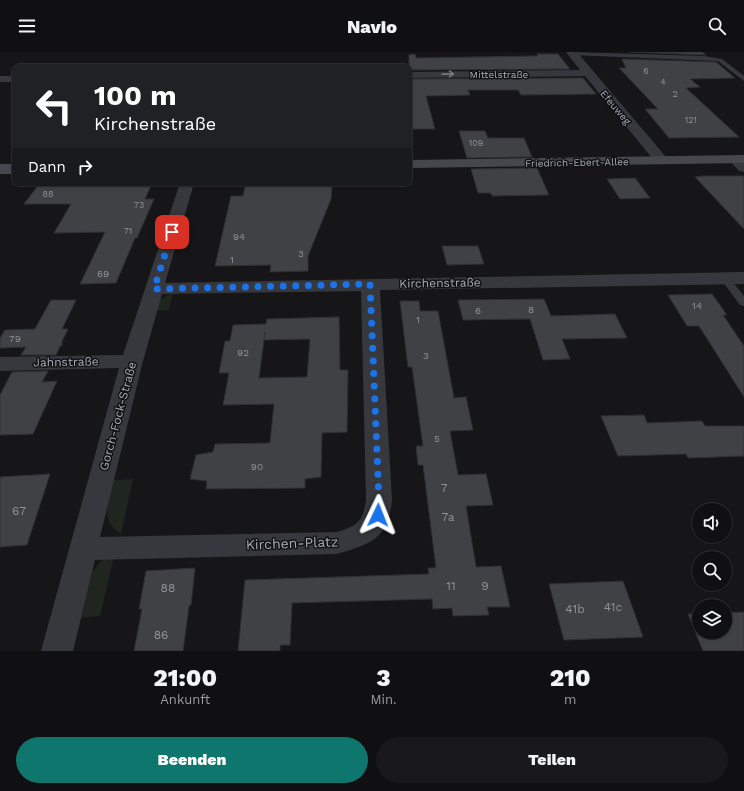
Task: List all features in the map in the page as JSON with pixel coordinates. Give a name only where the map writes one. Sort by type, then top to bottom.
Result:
[{"type":"street","name":"Efeuweg","points":[[572,52],[661,160]]},
{"type":"street","name":"Mittelstraße","points":[[412,75],[589,73]]},
{"type":"street","points":[[0,79],[12,79]]},
{"type":"street","name":"Friedrich-Ebert-Allee","points":[[412,164],[661,160],[741,162]]},
{"type":"street","points":[[0,169],[12,169]]},
{"type":"street","name":"Gorch-Fock-Straße","points":[[57,651],[132,361],[186,186]]},
{"type":"street","name":"Kirchenstraße","points":[[154,289],[744,278]]},
{"type":"street","name":"Kirchen-Platz","points":[[83,549],[337,543],[356,538],[371,529],[378,515],[379,500],[370,284]]},
{"type":"street","name":"Jahnstraße","points":[[0,364],[132,361]]},
{"type":"lane","name":"Efeuweg","points":[[572,52],[720,60],[744,79]]},
{"type":"lane","points":[[725,278],[744,303]]},
{"type":"shaded area","points":[[173,293],[169,310],[152,311],[160,300]]},
{"type":"shaded area","points":[[133,479],[121,534],[114,529],[110,523],[107,510],[109,495],[113,480]]},
{"type":"shaded area","points":[[114,556],[100,616],[81,618],[92,573],[100,562]]},
{"type":"building","points":[[629,52],[702,52],[706,55]]},
{"type":"building","points":[[415,54],[416,58],[538,56],[537,54],[558,54],[570,69],[412,70],[412,64],[409,64],[409,55]]},
{"type":"building","points":[[622,59],[716,62],[735,78],[690,79],[700,87],[686,88],[739,137],[669,138],[645,109],[658,109],[619,68],[626,68]]},
{"type":"building","points":[[583,78],[596,94],[521,95],[518,90],[468,90],[470,95],[426,96],[435,129],[412,129],[412,79]]},
{"type":"building","points":[[459,131],[485,131],[488,138],[524,138],[532,157],[467,158]]},
{"type":"building","points":[[537,168],[549,195],[492,196],[491,193],[478,193],[471,169]]},
{"type":"building","points":[[744,176],[744,229],[695,177]]},
{"type":"building","points":[[635,178],[650,198],[620,199],[607,179]]},
{"type":"building","points":[[38,186],[151,186],[145,199],[154,199],[137,238],[135,238],[116,283],[80,284],[105,232],[54,233],[71,204],[24,204]]},
{"type":"building","points":[[245,186],[332,186],[331,199],[308,256],[308,271],[270,272],[271,265],[215,266],[231,196],[243,196]]},
{"type":"building","points":[[442,246],[478,246],[484,264],[447,265]]},
{"type":"building","points":[[712,294],[727,315],[723,315],[744,346],[744,397],[699,326],[687,326],[668,295]]},
{"type":"building","points":[[544,299],[551,316],[615,314],[627,338],[562,339],[570,359],[543,360],[530,319],[463,320],[458,300]]},
{"type":"building","points":[[51,300],[76,300],[62,329],[68,329],[62,341],[62,346],[60,346],[56,355],[21,355],[26,347],[0,348],[0,338],[5,330],[35,329]]},
{"type":"building","points":[[400,301],[419,301],[420,311],[438,311],[454,398],[466,397],[473,430],[450,431],[458,475],[486,474],[493,505],[466,506],[476,567],[501,566],[510,607],[487,607],[489,615],[453,616],[452,608],[433,609],[432,599],[292,603],[290,645],[280,645],[280,651],[238,651],[245,580],[429,574],[428,568],[436,568],[423,465],[418,465],[416,446],[423,446],[412,367],[408,367]]},
{"type":"building","points":[[339,317],[340,370],[348,370],[347,432],[322,433],[321,477],[305,479],[305,488],[206,489],[207,481],[190,479],[196,455],[213,452],[215,444],[270,443],[274,404],[223,405],[229,373],[219,373],[225,341],[230,341],[233,325],[266,324],[267,319]],"holes":[[[265,332],[264,340],[310,339],[307,377],[259,378]]]},
{"type":"building","points":[[48,371],[42,382],[57,381],[33,434],[0,435],[0,395],[12,372]]},
{"type":"building","points":[[644,415],[647,423],[702,421],[705,426],[744,426],[744,456],[688,458],[686,454],[618,456],[601,416]]},
{"type":"building","points":[[50,474],[27,545],[0,547],[0,477]]},
{"type":"building","points":[[195,568],[191,605],[189,606],[183,651],[134,651],[142,609],[139,609],[146,571]]},
{"type":"building","points":[[623,581],[643,637],[564,640],[549,584]]},
{"type":"building","points":[[744,612],[744,651],[703,651],[698,639],[732,639],[732,613]]},
{"type":"building","points":[[688,614],[692,614],[692,624]]},
{"type":"route","points":[[172,232],[154,289],[370,284],[379,500],[378,515]]}]
